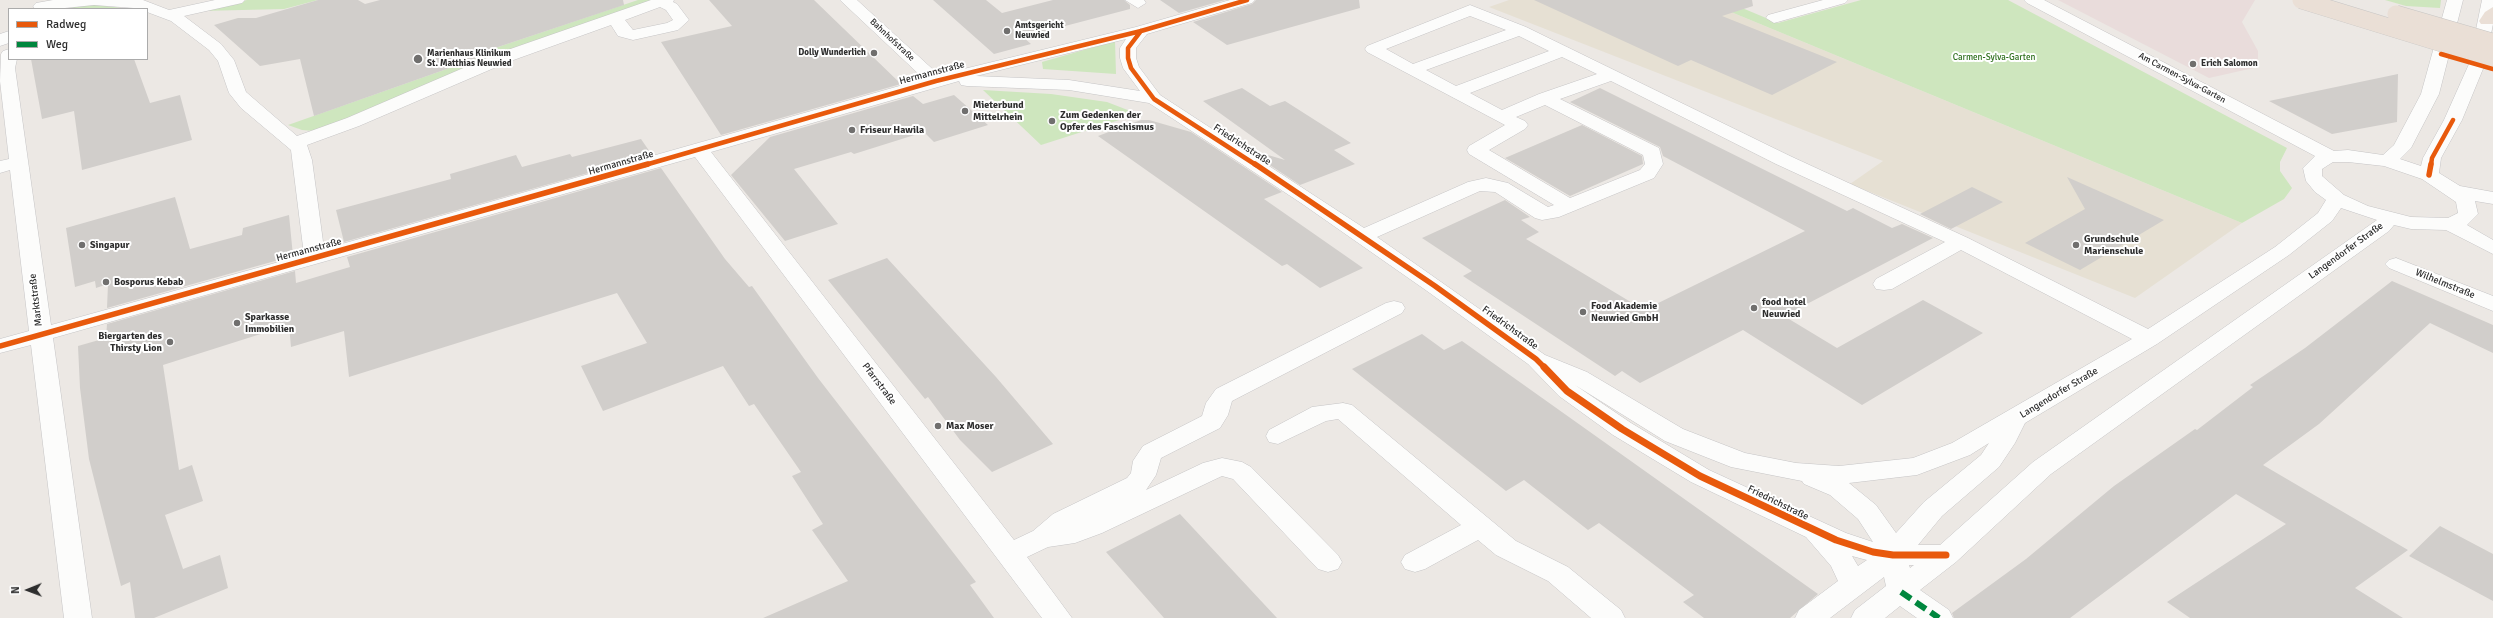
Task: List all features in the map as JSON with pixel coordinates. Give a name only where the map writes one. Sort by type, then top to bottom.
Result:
[{"type":"highway","points":[[2301,0],[2485,61]]},
{"type":"highway","points":[[2350,0],[2493,42]]},
{"type":"street","points":[[42,5],[82,1],[117,0],[140,4],[170,14],[216,46],[226,60],[238,93],[246,104],[300,151],[315,259]]},
{"type":"street","points":[[170,14],[237,0]]},
{"type":"street","name":"Bahnhofstraße","points":[[848,0],[936,81]]},
{"type":"street","name":"Hermannstraße","points":[[0,346],[700,151],[936,81],[1141,31],[1247,0]]},
{"type":"street","points":[[1774,18],[1840,0]]},
{"type":"street","name":"Am Carmen-Sylva-Garten","points":[[2032,0],[2331,157]]},
{"type":"street","points":[[2387,161],[2402,148],[2430,94],[2455,0]]},
{"type":"street","points":[[2430,175],[2432,158],[2485,61],[2490,17],[2490,0]]},
{"type":"street","points":[[300,151],[343,127],[502,58],[663,1],[672,7],[681,20],[672,27],[633,35],[624,33],[620,24],[613,19]]},
{"type":"street","points":[[1569,206],[1476,150],[1519,125],[1501,117],[1373,49],[1470,10],[1520,30],[1782,160],[1961,242],[2149,339]]},
{"type":"street","points":[[1412,70],[1520,30]]},
{"type":"street","name":"Friedrichstraße","points":[[1141,31],[1128,48],[1128,58],[1131,68],[1154,99],[1362,236],[1536,359],[1567,391],[1676,463],[1815,532],[1856,547],[1893,555],[1946,555]]},
{"type":"street","points":[[1455,93],[1563,51]]},
{"type":"street","name":"Marktstraße","points":[[5,63],[8,144],[19,162],[40,336],[78,618]]},
{"type":"street","points":[[1501,117],[1545,98],[1612,75]]},
{"type":"street","name":"Friedrichstraße","points":[[936,81],[1069,85],[1154,99]]},
{"type":"street","points":[[1362,236],[1475,186],[1486,184],[1501,187],[1542,214],[1552,213],[1648,174],[1654,164],[1652,152],[1545,98]]},
{"type":"street","name":"Pfarrstraße","points":[[700,151],[1058,618]]},
{"type":"street","name":"Langendorfer Straße","points":[[2331,157],[2366,157],[2387,161],[2430,175],[2456,191],[2465,199],[2468,207],[2468,214],[2462,220],[2450,224],[2433,225],[2388,219],[2337,198],[2322,188],[2313,177],[2312,168],[2319,161],[2331,157]]},
{"type":"street","points":[[0,167],[19,162]]},
{"type":"street","points":[[2456,191],[2493,198]]},
{"type":"street","name":"Langendorfer Straße","points":[[1809,618],[1893,555],[1934,510],[1974,477],[1996,454],[2014,420],[2149,339],[2282,251],[2325,216],[2337,198]]},
{"type":"street","points":[[2468,207],[2493,210]]},
{"type":"street","name":"Langendorfer Straße","points":[[1865,618],[1901,592],[1946,555],[2042,468],[2382,227],[2388,219]]},
{"type":"street","points":[[2450,224],[2493,248]]},
{"type":"street","points":[[1884,284],[1961,242]]},
{"type":"street","name":"Wilhelmstraße","points":[[2396,264],[2493,304]]},
{"type":"street","points":[[1043,538],[1062,521],[1136,484],[1143,475],[1146,461],[1152,452],[1212,422],[1216,415],[1218,403],[1224,395],[1394,308]]},
{"type":"street","name":"Friedrichstraße","points":[[1536,359],[1579,378],[1656,425],[1696,445],[1740,461],[1796,472],[1855,475],[1917,466],[1961,449],[2014,420]]},
{"type":"street","points":[[1278,436],[1321,413],[1332,410],[1343,411],[1506,548],[1558,574],[1611,618]]},
{"type":"street","points":[[1009,554],[1043,538],[1075,533],[1093,526],[1212,469],[1222,467],[1233,468],[1242,473],[1328,562]]},
{"type":"street","name":"Friedrichstraße","points":[[1796,472],[1839,490],[1857,503],[1877,524],[1893,555],[1901,592]]},
{"type":"street","points":[[1415,562],[1480,526]]},
{"type":"street","name":"Friedrichstraße","points":[[1815,532],[1831,547],[1854,585]]},
{"type":"street","points":[[1901,592],[1939,618]]},
{"type":"shaded area","points":[[1509,0],[1702,0],[2242,223],[2135,298],[1850,184],[1883,161],[1489,7]]},
{"type":"shaded area","points":[[2058,0],[2255,0],[2242,22],[2258,51],[2258,67],[2209,78]]},
{"type":"green space","points":[[247,0],[318,0],[284,9],[200,11]]},
{"type":"green space","points":[[638,0],[653,0],[314,131],[302,130],[288,125],[492,53],[489,50]]},
{"type":"green space","name":"Carmen-Sylva-Garten","points":[[1702,0],[1723,0],[1778,23],[1861,0],[2008,0],[2287,148],[2280,162],[2280,171],[2292,188],[2284,199],[2242,223]]},
{"type":"green space","points":[[2385,0],[2441,0],[2440,8],[2406,6]]},
{"type":"green space","points":[[84,5],[97,5],[122,8],[68,8]]},
{"type":"green space","points":[[1115,41],[1116,74],[1043,69],[1042,62]]},
{"type":"green space","points":[[983,90],[1051,94],[1107,102],[1138,114],[1041,145]]},
{"type":"building","name":"Marienhaus Klinikum St. Matthias Neuwied","points":[[318,0],[358,0],[365,4],[380,0],[623,0],[624,5],[489,50],[492,53],[314,116],[300,59],[260,66],[214,25],[238,18],[256,18]]},
{"type":"building","points":[[709,0],[814,0],[901,84],[721,135],[661,42],[732,26]]},
{"type":"building","name":"Amtsgericht Neuwied","points":[[933,0],[986,0],[1002,13],[1053,0],[1124,0],[1130,5],[1130,9],[1023,37],[1031,44],[994,54]]},
{"type":"building","points":[[1160,0],[1225,0],[1179,13]]},
{"type":"building","points":[[1256,0],[1359,0],[1360,8],[1227,45],[1193,22],[1252,4]]},
{"type":"building","points":[[1534,0],[1752,0],[1753,6],[1722,16],[1837,62],[1772,95],[1691,60],[1678,66]]},
{"type":"building","points":[[31,60],[134,60],[150,103],[180,95],[192,140],[82,170],[74,111],[42,119]]},
{"type":"building","points":[[2398,74],[2397,122],[2332,134],[2269,101]]},
{"type":"building","points":[[1242,88],[1270,106],[1285,101],[1351,143],[1334,150],[1355,164],[1300,185],[1244,148],[1285,160],[1203,101]]},
{"type":"building","points":[[1600,88],[1847,211],[1853,208],[1892,228],[1902,224],[1933,238],[1784,316],[1837,348],[1923,300],[1983,333],[1862,405],[1743,330],[1640,383],[1622,371],[1615,376],[1463,276],[1472,271],[1422,238],[1505,200],[1530,217],[1521,220],[1539,232],[1526,239],[1644,310],[1805,231],[1663,156],[1660,147],[1570,102]]},
{"type":"building","points":[[954,95],[988,125],[934,142],[924,132],[854,154],[851,152],[794,169],[838,224],[785,241],[731,175],[770,137],[913,96],[923,104]]},
{"type":"building","points":[[1141,120],[1149,120],[1191,132],[1282,192],[1264,199],[1363,268],[1320,288],[1287,264],[1282,266],[1098,136]]},
{"type":"building","points":[[1582,125],[1642,156],[1643,164],[1570,196],[1505,158]]},
{"type":"building","points":[[641,139],[652,155],[344,242],[336,210],[451,179],[450,174],[516,155],[522,167],[570,154],[572,157]]},
{"type":"building","points":[[661,168],[725,259],[749,287],[752,286],[818,378],[976,582],[970,585],[994,618],[763,618],[848,581],[812,530],[823,524],[792,476],[801,472],[754,404],[749,406],[723,366],[603,411],[581,366],[647,343],[617,293],[349,377],[344,331],[291,347],[289,325],[163,365],[179,470],[192,465],[203,501],[165,515],[183,569],[220,555],[228,588],[154,618],[135,618],[130,582],[121,586],[89,459],[80,388],[78,346],[106,338],[107,324],[295,271],[296,283],[350,267],[347,257]]},
{"type":"building","name":"Grundschule Marienschule","points":[[2067,177],[2164,220],[2080,270],[2025,243],[2085,209]]},
{"type":"building","points":[[1972,187],[2003,202],[1951,229],[1920,214]]},
{"type":"building","points":[[175,197],[190,249],[242,235],[243,228],[289,215],[293,256],[107,308],[108,284],[96,288],[95,281],[75,287],[66,228]]},
{"type":"building","points":[[887,258],[996,377],[1053,444],[992,472],[960,440],[928,397],[925,399],[828,280]]},
{"type":"building","points":[[2392,281],[2493,325],[2493,353],[2430,323],[2319,424],[2263,465],[2408,550],[2355,588],[2403,618],[2190,618],[2167,602],[2286,524],[2236,494],[2070,618],[1954,618],[1952,613],[2026,559],[2114,486],[2195,429],[2197,430],[2253,387],[2250,385],[2305,348]]},
{"type":"building","points":[[1422,334],[1444,350],[1462,341],[1818,594],[1790,618],[1704,618],[1683,602],[1694,595],[1599,523],[1588,530],[1524,480],[1506,491],[1352,369]]},
{"type":"building","points":[[1180,514],[1277,618],[1164,618],[1106,552]]},
{"type":"building","points":[[2440,526],[2493,554],[2493,601],[2409,556]]},
{"type":"marked path","points":[[1901,592],[1939,618]]},
{"type":"cycle path","points":[[0,346],[518,202],[936,81],[1141,31],[1247,0]]},
{"type":"cycle path","points":[[1141,31],[1128,48],[1128,58],[1131,68],[1154,99],[1308,199],[1435,286],[1536,359],[1567,391],[1622,429],[1700,476],[1836,540],[1873,552],[1893,555],[1946,555]]},
{"type":"cycle path","points":[[2441,54],[2493,69]]},
{"type":"cycle path","points":[[2429,175],[2432,158],[2453,120]]},
{"type":"place","name":"Amtsgericht Neuwied","points":[[1007,31]]},
{"type":"place","name":"Dolly Wunderlich","points":[[874,53]]},
{"type":"place","name":"Marienhaus Klinikum St. Matthias Neuwied","points":[[418,59]]},
{"type":"place","name":"Erich Salomon","points":[[2193,64]]},
{"type":"place","name":"Mieterbund Mittelrhein","points":[[965,111]]},
{"type":"place","name":"Zum Gedenken der Opfer des Faschismus","points":[[1052,121]]},
{"type":"place","name":"Friseur Hawila","points":[[852,130]]},
{"type":"place","name":"Singapur","points":[[82,245]]},
{"type":"place","name":"Grundschule Marienschule","points":[[2076,245]]},
{"type":"place","name":"Bosporus Kebab","points":[[106,282]]},
{"type":"place","name":"food hotel Neuwied","points":[[1754,308]]},
{"type":"place","name":"Food Akademie Neuwied GmbH","points":[[1583,312]]},
{"type":"place","name":"Sparkasse Immobilien","points":[[237,323]]},
{"type":"place","name":"Biergarten des Thirsty Lion","points":[[170,342]]},
{"type":"place","name":"Max Moser","points":[[938,426]]}]
